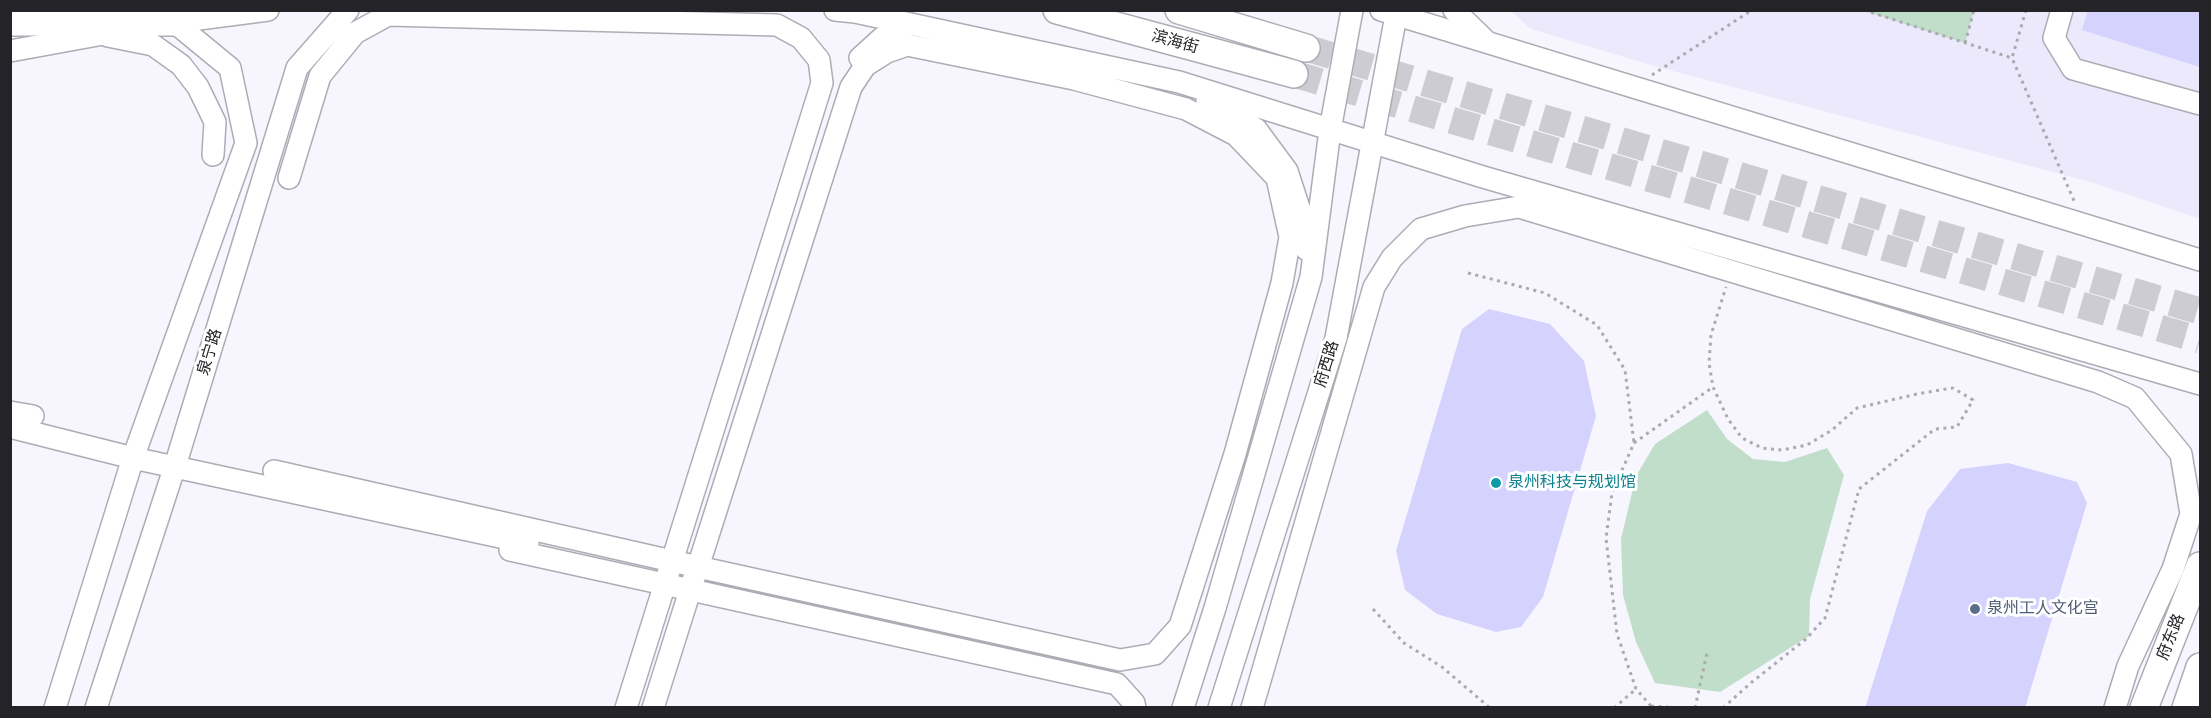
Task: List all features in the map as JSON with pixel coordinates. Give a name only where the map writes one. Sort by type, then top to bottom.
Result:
[{"type":"main road","points":[[10,12],[18,10]]},
{"type":"main road","name":"滨海街","points":[[1057,10],[1294,74]]},
{"type":"main road","name":"滨海街","points":[[1179,10],[1306,48]]},
{"type":"main road","points":[[10,22],[174,22]]},
{"type":"main road","name":"府东路","points":[[2144,708],[2200,566]]},
{"type":"main road","points":[[2187,708],[2200,667]]},
{"type":"street","points":[[10,51],[174,22],[268,10]]},
{"type":"street","name":"泉宁路","points":[[96,708],[175,466],[297,68],[348,10]]},
{"type":"street","points":[[783,10],[811,29],[830,54],[837,87]]},
{"type":"street","points":[[835,10],[855,12],[1179,82],[1528,190],[2200,384]]},
{"type":"street","points":[[1183,708],[1215,608],[1311,277],[1330,130],[1352,10]]},
{"type":"street","points":[[1454,10],[1490,44]]},
{"type":"street","points":[[2062,10],[2054,38],[2073,69],[2200,104]]},
{"type":"street","points":[[1392,12],[1490,44],[2200,260]]},
{"type":"street","name":"府西路","points":[[1219,708],[1336,338],[1373,143],[1392,12]]},
{"type":"street","points":[[288,178],[321,76],[355,33],[388,15],[777,25],[801,38],[819,60],[822,83],[682,575],[652,708]]},
{"type":"street","points":[[55,708],[132,458],[246,144],[230,68],[174,22]]},
{"type":"street","points":[[640,708],[837,87],[857,60],[882,38],[910,24]]},
{"type":"street","points":[[102,35],[153,45],[181,65],[198,87],[215,122],[213,154]]},
{"type":"street","points":[[266,496],[682,575],[1120,660],[1155,654],[1180,626],[1235,454],[1282,283],[1290,237],[1276,178],[1236,135],[1186,109],[1074,79],[907,45],[887,52],[865,66],[851,87],[682,575],[626,708]]},
{"type":"street","points":[[1179,82],[1256,129],[1287,171],[1300,211],[1311,277]]},
{"type":"street","points":[[1336,338],[1362,276],[1381,252],[1415,219],[1528,190]]},
{"type":"street","points":[[1252,708],[1374,287],[1392,258],[1421,229],[1465,216],[1519,207],[2098,382],[2135,398],[2181,454],[2191,514],[2173,568],[2128,666],[2115,708]]},
{"type":"street","points":[[2177,253],[2200,252]]},
{"type":"street","points":[[2119,361],[2193,447],[2200,489]]},
{"type":"street","points":[[10,412],[33,416]]},
{"type":"street","points":[[10,427],[132,458],[682,575],[1124,674],[1159,661],[1215,608]]},
{"type":"street","points":[[274,471],[1117,684],[1134,703],[1135,708]]},
{"type":"street","points":[[1124,674],[1143,699],[1146,708]]},
{"type":"path","points":[[1648,77],[1752,10]]},
{"type":"path","points":[[1864,10],[2012,58]]},
{"type":"path","points":[[1965,43],[1974,10]]},
{"type":"path","points":[[2026,10],[2012,58],[2075,203]]},
{"type":"path","points":[[1724,708],[1752,682],[1806,639],[1825,618],[1859,489],[1935,429],[1957,427],[1973,400],[1953,388],[1857,408],[1832,430],[1807,444],[1782,450],[1762,448],[1742,438],[1728,418],[1713,387],[1709,363],[1711,335],[1731,272]]},
{"type":"path","points":[[1468,273],[1545,293],[1597,325],[1625,370],[1634,443],[1612,493],[1606,538],[1617,634],[1636,689],[1650,707],[1679,708]]},
{"type":"path","points":[[1634,443],[1713,387]]},
{"type":"path","points":[[1373,609],[1404,643],[1442,667],[1490,708]]},
{"type":"path","points":[[1695,708],[1707,652]]},
{"type":"path","points":[[1614,708],[1636,689]]},
{"type":"shaded area","points":[[1511,11],[2200,11],[2200,219],[2094,183],[1654,66],[1531,29]]},
{"type":"green space","points":[[1864,11],[1974,11],[1965,43]]},
{"type":"green space","points":[[1707,410],[1727,439],[1753,459],[1785,462],[1827,448],[1844,475],[1810,599],[1809,636],[1720,692],[1655,683],[1636,642],[1623,595],[1621,539],[1636,476],[1655,444]]},
{"type":"building","points":[[2088,10],[2200,10],[2200,67],[2082,30]]},
{"type":"building","name":"泉州科技与规划馆","points":[[1489,309],[1550,324],[1584,361],[1596,416],[1543,597],[1521,627],[1496,632],[1437,614],[1405,590],[1396,551],[1462,329]]},
{"type":"building","name":"泉州工人文化宫","points":[[2008,463],[2077,482],[2087,503],[2025,708],[1865,708],[1927,511],[1960,469]]},
{"type":"tunnel","points":[[1306,48],[2200,311]]},
{"type":"tunnel","points":[[1294,74],[2200,340]]},
{"type":"place","name":"泉州科技与规划馆","points":[[1496,483]]},
{"type":"place","name":"泉州工人文化宫","points":[[1975,609]]}]
